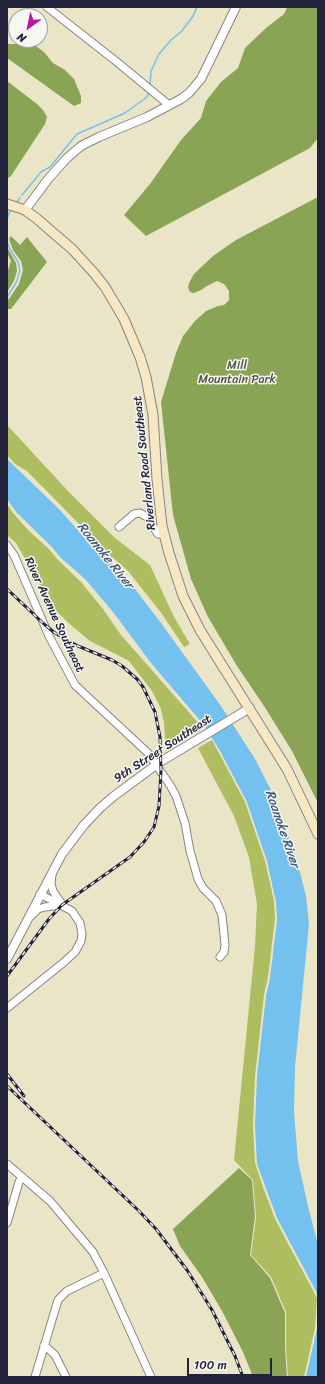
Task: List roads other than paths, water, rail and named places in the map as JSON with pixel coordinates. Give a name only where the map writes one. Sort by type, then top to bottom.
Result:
[{"type":"main road","name":"Riverland Road Southeast","points":[[7,204],[25,210],[72,249],[94,273],[114,303],[133,340],[146,377],[150,394],[153,415],[159,506],[164,534],[176,574],[192,615],[200,630],[287,769],[318,834]]},
{"type":"street","points":[[47,7],[156,93],[169,106]]},
{"type":"street","points":[[25,210],[49,178],[67,158],[81,146],[147,117],[169,106],[189,93],[201,79],[236,7]]},
{"type":"street","points":[[119,527],[134,514],[140,513],[147,517],[158,534],[164,534]]},
{"type":"street","name":"River Avenue Southeast","points":[[7,545],[14,555],[49,636],[75,685],[142,748],[170,785],[181,810],[198,879],[203,888],[216,901],[222,915],[225,945],[224,952],[220,957]]},
{"type":"street","name":"9th Street Southeast","points":[[7,959],[52,871],[73,839],[100,808],[156,766],[250,708]]},
{"type":"street","points":[[52,871],[51,884],[62,905]]},
{"type":"street","points":[[7,1008],[63,963],[78,946],[82,934],[80,923],[72,911],[40,894]]},
{"type":"street","points":[[26,922],[38,909],[62,905]]},
{"type":"street","points":[[7,1164],[50,1201],[84,1241],[96,1258],[151,1377]]},
{"type":"street","points":[[7,1223],[19,1182],[22,1177]]},
{"type":"street","points":[[35,1377],[55,1309],[62,1295],[67,1291],[104,1273]]},
{"type":"street","points":[[44,1345],[55,1355],[66,1377]]},
{"type":"water","name":"Roanoke River","points":[[7,459],[59,509],[91,545],[122,572],[221,706],[255,759],[274,796],[296,857],[306,896],[309,924],[295,1067],[294,1112],[298,1161],[318,1245],[318,1295],[277,1218],[257,1164],[255,1126],[257,1076],[266,996],[270,978],[277,920],[276,902],[267,861],[247,802],[219,749],[203,724],[151,663],[113,612],[86,580],[60,557],[52,547],[16,512],[7,499]]},
{"type":"water","points":[[318,1316],[318,1377],[306,1377],[317,1329]]},
{"type":"waterway","points":[[150,85],[151,71],[159,54],[171,40],[182,31],[193,16],[197,7]]},
{"type":"waterway","points":[[22,195],[41,172],[50,167],[77,134],[125,113],[147,97],[149,91]]},
{"type":"waterway","points":[[17,202],[20,198]]},
{"type":"waterway","points":[[7,219],[10,211]]},
{"type":"waterway","points":[[7,242],[18,262],[20,271],[16,283],[7,297]]},
{"type":"railway","points":[[7,589],[55,633],[78,646],[112,660],[122,666],[137,679],[143,687],[155,712],[160,737],[161,771],[159,806],[154,827],[144,842],[130,857],[62,905],[49,919],[7,976]]},
{"type":"railway","points":[[7,1074],[24,1096]]},
{"type":"railway","points":[[7,1086],[139,1211],[156,1229],[187,1270],[212,1310],[235,1356],[243,1377]]},
{"type":"park label","name":"Mill Mountain Park","points":[[237,373]]}]
